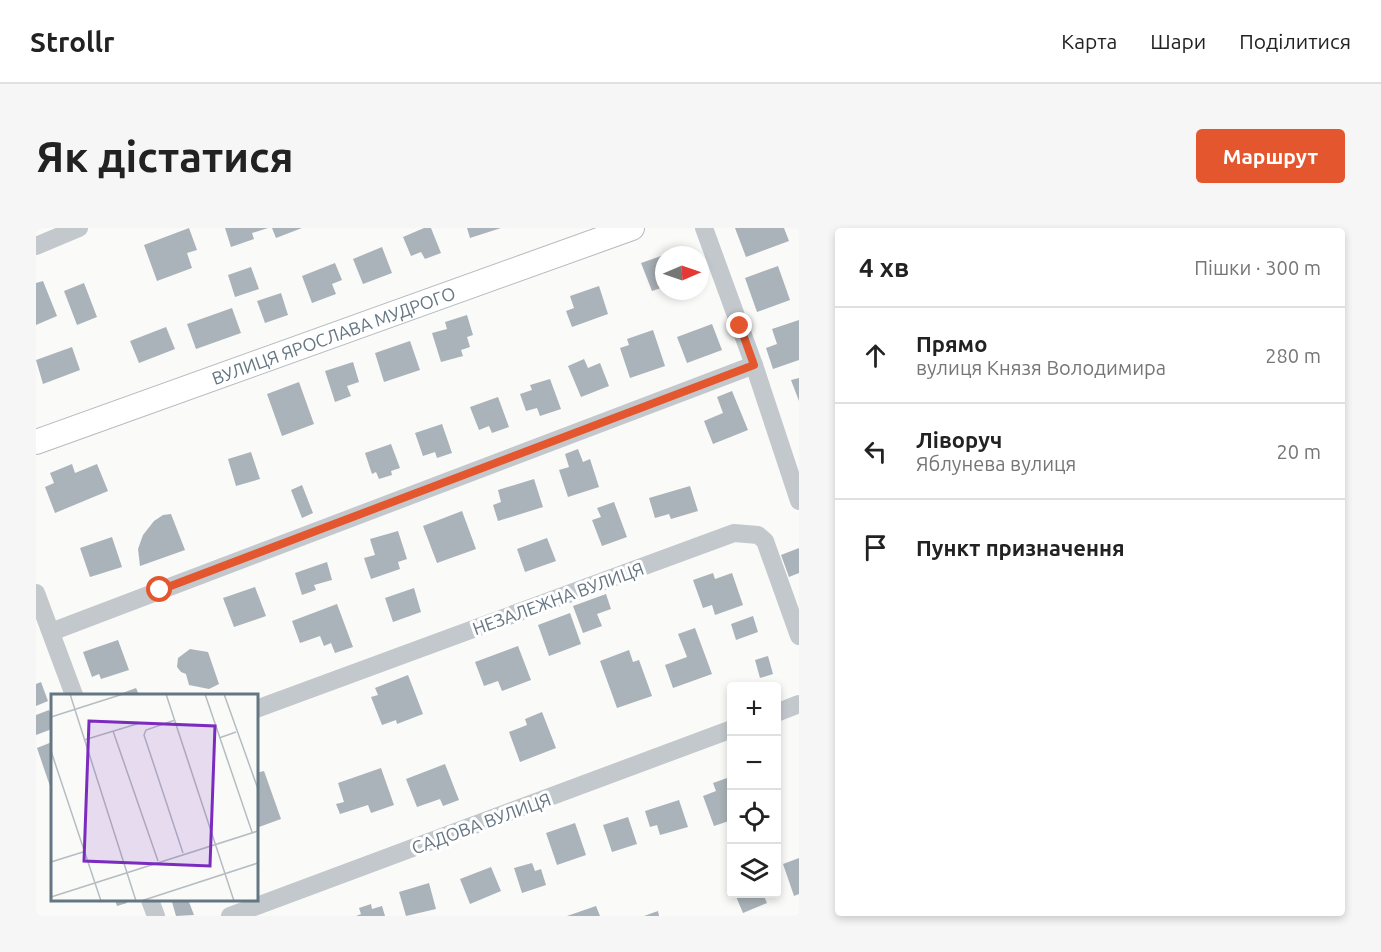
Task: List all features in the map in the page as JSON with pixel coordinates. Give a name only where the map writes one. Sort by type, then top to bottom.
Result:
[{"type":"main road","name":"ВУЛИЦЯ ЯРОСЛАВА МУДРОГО","points":[[36,442],[633,228]]},
{"type":"street","points":[[36,246],[79,228]]},
{"type":"street","points":[[704,228],[754,365],[799,501]]},
{"type":"street","points":[[51,632],[754,365]]},
{"type":"street","name":"НЕЗАЛЕЖНА ВУЛИЦЯ","points":[[258,708],[734,533],[758,536],[765,541],[799,636]]},
{"type":"street","points":[[36,593],[73,694]]},
{"type":"street","points":[[781,711],[799,704]]},
{"type":"street","name":"САДОВА ВУЛИЦЯ","points":[[230,916],[727,731]]},
{"type":"street","points":[[150,901],[156,916]]},
{"type":"building","points":[[189,228],[197,250],[187,253],[192,268],[157,281],[144,245]]},
{"type":"building","points":[[225,228],[268,228],[252,233],[254,239],[231,247]]},
{"type":"building","points":[[272,228],[302,228],[276,238]]},
{"type":"building","points":[[424,228],[431,228],[441,253],[425,259],[421,252],[411,256],[403,237]]},
{"type":"building","points":[[467,228],[501,228],[470,238]]},
{"type":"building","points":[[735,228],[784,228],[789,241],[746,257]]},
{"type":"building","points":[[382,247],[392,273],[363,284],[353,259]]},
{"type":"building","points":[[655,258],[655,290],[652,291],[641,263]]},
{"type":"building","points":[[335,263],[342,280],[332,284],[336,294],[312,303],[302,276]]},
{"type":"building","points":[[778,266],[790,300],[757,312],[745,278]]},
{"type":"building","points":[[251,267],[259,289],[235,297],[228,275]]},
{"type":"building","points":[[43,281],[57,316],[36,325],[36,283]]},
{"type":"building","points":[[84,283],[97,317],[77,325],[64,291]]},
{"type":"building","points":[[599,286],[608,314],[572,327],[566,311],[574,308],[570,296]]},
{"type":"building","points":[[281,293],[288,315],[265,323],[257,301]]},
{"type":"building","points":[[232,308],[241,333],[196,349],[187,324]]},
{"type":"building","points":[[467,315],[473,335],[467,337],[470,347],[461,350],[463,356],[441,362],[432,333],[447,329],[445,322]]},
{"type":"building","points":[[799,320],[799,360],[773,369],[766,348],[777,344],[772,329]]},
{"type":"building","points":[[712,324],[722,350],[687,363],[677,337]]},
{"type":"building","points":[[166,327],[175,349],[139,363],[130,341]]},
{"type":"building","points":[[653,330],[665,366],[630,378],[620,348],[629,345],[627,339]]},
{"type":"building","points":[[410,341],[420,370],[384,382],[375,353]]},
{"type":"building","points":[[72,347],[80,370],[43,384],[36,360]]},
{"type":"building","points":[[584,359],[588,368],[600,363],[609,386],[581,397],[568,366]]},
{"type":"building","points":[[353,362],[359,382],[347,386],[351,396],[335,402],[325,371]]},
{"type":"building","points":[[799,378],[799,401],[791,380]]},
{"type":"building","points":[[550,379],[561,409],[540,416],[537,408],[526,411],[520,394],[532,390],[530,385]]},
{"type":"building","points":[[299,382],[314,424],[282,436],[267,394]]},
{"type":"building","points":[[732,391],[748,430],[713,444],[704,421],[723,413],[717,397]]},
{"type":"building","points":[[498,397],[509,427],[492,433],[489,426],[479,430],[470,407]]},
{"type":"building","points":[[442,424],[452,453],[437,458],[435,452],[423,456],[415,433]]},
{"type":"building","points":[[391,444],[400,468],[391,471],[392,475],[379,479],[376,472],[372,474],[365,453]]},
{"type":"building","points":[[578,449],[583,462],[590,459],[599,487],[568,497],[559,470],[569,467],[565,454]]},
{"type":"building","points":[[251,452],[260,479],[236,486],[228,459]]},
{"type":"building","points":[[72,464],[75,473],[97,464],[108,491],[55,513],[45,487],[54,483],[50,473]]},
{"type":"building","points":[[534,479],[543,507],[498,521],[493,505],[501,502],[498,490]]},
{"type":"building","points":[[302,485],[313,513],[302,518],[291,490]]},
{"type":"building","points":[[690,486],[698,511],[671,519],[669,514],[655,518],[649,498]]},
{"type":"building","points":[[614,502],[627,537],[602,546],[592,520],[601,517],[597,508]]},
{"type":"building","points":[[462,511],[476,549],[437,563],[423,526]]},
{"type":"building","points":[[171,514],[185,550],[140,566],[138,549],[143,535],[154,521],[163,515]]},
{"type":"building","points":[[398,531],[407,559],[398,562],[400,569],[371,579],[364,558],[375,555],[370,539]]},
{"type":"building","points":[[112,537],[122,567],[90,577],[80,548]]},
{"type":"building","points":[[547,538],[556,561],[525,572],[517,549]]},
{"type":"building","points":[[799,548],[799,573],[789,577],[781,555]]},
{"type":"building","points":[[327,562],[332,580],[314,585],[316,590],[302,595],[295,573]]},
{"type":"building","points":[[713,573],[715,579],[732,573],[743,605],[715,615],[712,605],[703,608],[693,580]]},
{"type":"building","points":[[255,587],[266,616],[234,627],[223,598]]},
{"type":"building","points":[[414,588],[421,612],[393,622],[385,598]]},
{"type":"building","points":[[606,594],[611,609],[597,614],[602,626],[583,633],[573,606]]},
{"type":"building","points":[[337,604],[353,647],[335,653],[331,643],[324,646],[320,636],[300,643],[292,621]]},
{"type":"building","points":[[570,613],[581,644],[549,656],[538,625]]},
{"type":"building","points":[[753,616],[758,632],[736,640],[731,624]]},
{"type":"building","points":[[695,628],[712,674],[673,688],[665,665],[687,657],[678,634]]},
{"type":"building","points":[[118,640],[129,670],[101,679],[99,674],[92,677],[83,652]]},
{"type":"building","points":[[518,646],[531,680],[502,691],[498,681],[484,686],[475,662]]},
{"type":"building","points":[[190,649],[208,652],[219,684],[209,689],[189,685],[186,674],[177,667],[178,658]]},
{"type":"building","points":[[629,650],[633,662],[639,660],[652,696],[617,708],[600,661]]},
{"type":"building","points":[[768,656],[773,674],[760,678],[755,660]]},
{"type":"building","points":[[408,675],[423,714],[397,724],[396,720],[382,725],[371,697],[378,695],[375,688]]},
{"type":"building","points":[[41,682],[48,701],[36,706],[36,684]]},
{"type":"building","points":[[136,688],[139,694],[120,694]]},
{"type":"building","points":[[49,710],[51,729],[36,735],[36,715]]},
{"type":"building","points":[[542,712],[556,748],[520,762],[509,732],[527,725],[525,719]]},
{"type":"building","points":[[51,742],[51,789],[37,748]]},
{"type":"building","points":[[445,764],[459,800],[443,806],[440,799],[417,807],[406,779]]},
{"type":"building","points":[[381,768],[394,805],[371,813],[368,805],[340,814],[336,804],[344,802],[338,783]]},
{"type":"building","points":[[264,771],[281,819],[259,827],[258,825],[258,772]]},
{"type":"building","points":[[727,778],[727,822],[714,826],[703,796],[716,791],[713,783]]},
{"type":"building","points":[[679,800],[688,827],[660,835],[657,825],[650,827],[645,811]]},
{"type":"building","points":[[628,817],[637,844],[612,852],[603,825]]},
{"type":"building","points":[[575,823],[586,855],[557,865],[546,833]]},
{"type":"building","points":[[799,858],[799,894],[794,896],[783,864]]},
{"type":"building","points":[[532,863],[535,871],[541,869],[546,885],[522,893],[514,868]]},
{"type":"building","points":[[491,867],[501,891],[470,904],[460,879]]},
{"type":"building","points":[[429,883],[436,909],[406,916],[399,892]]},
{"type":"building","points":[[737,898],[765,898],[767,903],[743,913]]},
{"type":"building","points":[[115,901],[126,901],[127,903],[117,906]]},
{"type":"building","points":[[193,901],[189,902],[194,915],[176,916],[172,902]]},
{"type":"building","points":[[371,904],[372,909],[382,906],[385,916],[356,916],[361,914],[359,908]]},
{"type":"building","points":[[596,906],[600,916],[567,916]]},
{"type":"building","points":[[658,911],[659,916],[644,916]]},
{"type":"route","points":[[160,590],[754,365],[740,326]]}]
